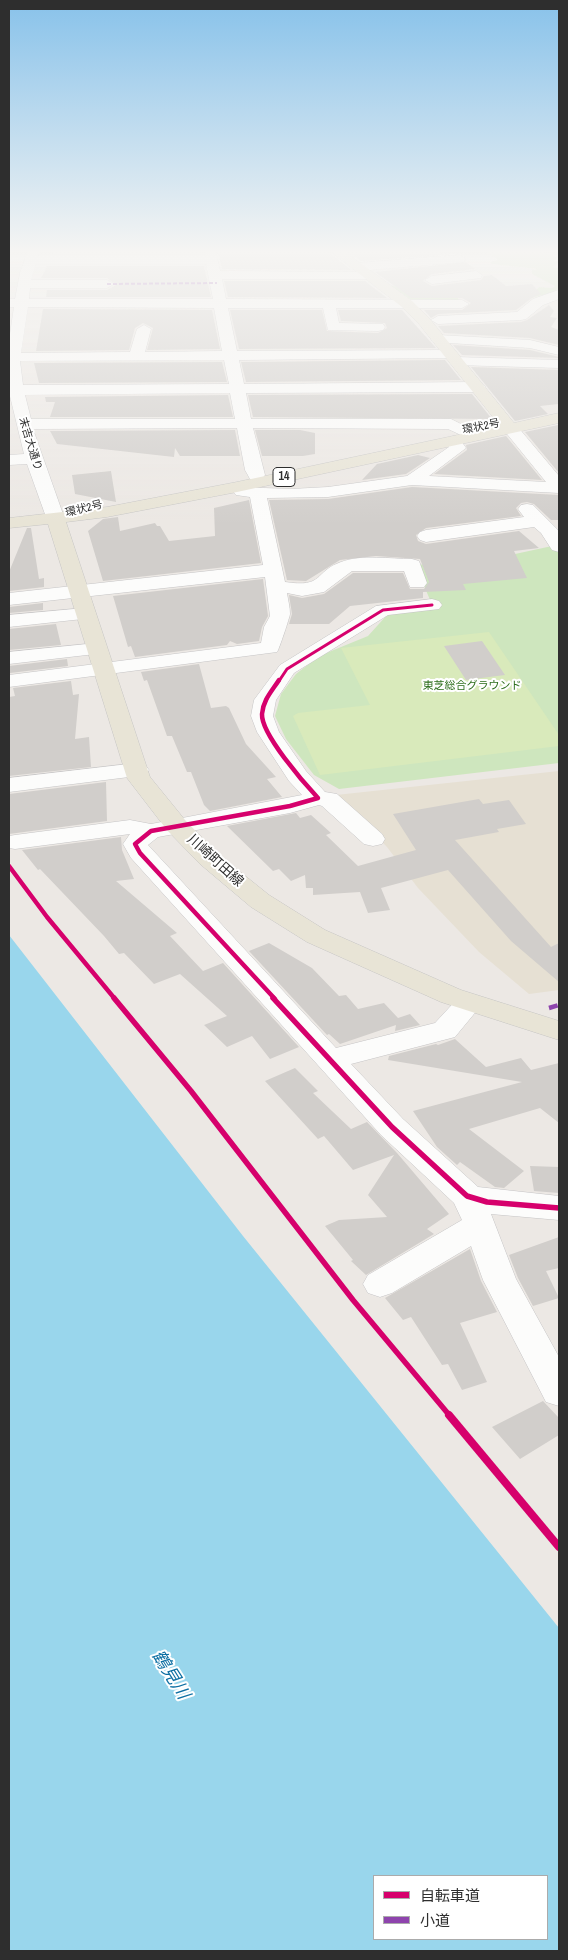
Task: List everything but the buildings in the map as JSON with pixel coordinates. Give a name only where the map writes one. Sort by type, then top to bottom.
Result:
[{"type":"main road","points":[[441,342],[509,425]]},
{"type":"main road","name":"環状2号","points":[[54,517],[90,515],[237,487],[509,425],[559,411]]},
{"type":"main road","name":"環状2号","points":[[509,425],[559,418]]},
{"type":"main road","name":"環状2号","points":[[54,517],[87,507],[458,436]]},
{"type":"main road","name":"14","points":[[9,523],[54,517]]},
{"type":"main road","name":"川崎町田線","points":[[54,517],[139,778],[164,828],[209,858],[260,901],[316,936],[384,968],[469,1003],[559,1031]]},
{"type":"street","name":"末吉大通り","points":[[13,342],[12,366],[18,415],[54,517]]},
{"type":"street","points":[[136,356],[140,342]]},
{"type":"street","points":[[228,342],[256,475]]},
{"type":"street","points":[[486,342],[530,344],[559,351]]},
{"type":"street","points":[[487,362],[493,343]]},
{"type":"street","points":[[12,366],[136,356],[230,355],[453,357],[487,362],[559,364]]},
{"type":"street","points":[[12,366],[182,372]]},
{"type":"street","points":[[12,366],[237,387],[478,387]]},
{"type":"street","points":[[368,387],[373,422]]},
{"type":"street","points":[[18,415],[244,423],[373,422],[451,424],[458,436],[458,448],[412,480]]},
{"type":"street","points":[[509,425],[559,488]]},
{"type":"street","points":[[9,460],[34,459]]},
{"type":"street","points":[[237,487],[242,491],[260,494],[328,492],[412,480],[559,488]]},
{"type":"street","points":[[513,486],[538,521],[548,529],[559,546]]},
{"type":"street","points":[[9,658],[101,659],[270,648],[274,627],[280,616],[275,578],[258,499],[260,494]]},
{"type":"street","points":[[426,536],[538,521]]},
{"type":"street","points":[[9,621],[81,603],[275,578],[302,590],[317,588],[346,566],[356,564],[412,565],[417,583]]},
{"type":"street","points":[[9,599],[81,603]]},
{"type":"street","points":[[318,798],[297,776],[272,738],[262,716],[265,700],[287,669],[382,610],[432,605]]},
{"type":"street","points":[[9,681],[101,659]]},
{"type":"street","points":[[9,785],[137,770]]},
{"type":"street","points":[[373,839],[329,799],[318,798],[290,806],[164,828],[141,837],[135,844],[140,853],[392,1128],[474,1210],[500,1280],[559,1391]]},
{"type":"street","points":[[15,842],[130,827],[164,828]]},
{"type":"street","points":[[330,1059],[445,1030],[469,1003]]},
{"type":"street","points":[[380,1284],[474,1210],[487,1202],[559,1208]]},
{"type":"shaded area","points":[[559,771],[559,990],[529,994],[479,952],[418,888],[387,847],[336,795]]},
{"type":"green space","name":"東芝総合グラウンド","points":[[552,546],[555,550],[559,550],[559,763],[339,789],[314,775],[286,739],[275,716],[281,694],[296,674],[319,656],[368,636],[387,615],[409,610],[434,609],[415,565],[492,559]]},
{"type":"green space","points":[[489,632],[559,735],[559,746],[320,775],[293,716],[298,713],[370,705],[341,648]]},
{"type":"water","name":"鶴見川","points":[[9,935],[243,1236],[559,1628],[559,1951],[9,1951]]},
{"type":"marked path","points":[[549,1008],[559,1005]]},
{"type":"cycle path","points":[[432,605],[383,610],[287,669],[265,700],[262,716],[268,732],[297,776],[318,798],[290,806],[151,831],[141,837],[135,844],[140,853],[392,1127],[467,1196],[487,1202],[559,1208]]},
{"type":"cycle path","points":[[9,866],[47,917],[191,1091],[353,1300],[559,1547]]}]
